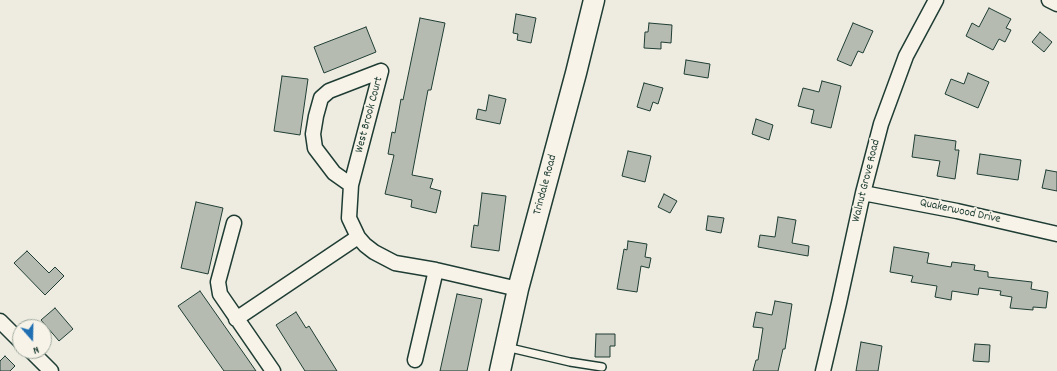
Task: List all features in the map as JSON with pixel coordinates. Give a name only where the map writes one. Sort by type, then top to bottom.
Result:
[{"type":"main road","name":"Trindale Road","points":[[500,371],[518,289],[594,0]]},
{"type":"street","name":"Walnut Grove Road","points":[[823,371],[863,193],[881,124],[902,65],[936,0]]},
{"type":"street","points":[[1049,0],[1057,4]]},
{"type":"street","name":"West Brook Court","points":[[352,185],[334,173],[315,148],[313,134],[316,116],[321,98],[329,91],[382,71],[352,185],[349,218],[358,237],[374,252],[395,263],[436,270],[518,289]]},
{"type":"street","name":"Quakerwood Drive","points":[[863,193],[957,211],[1057,234]]},
{"type":"street","points":[[234,223],[218,282],[220,294],[272,371]]},
{"type":"street","points":[[236,318],[358,237]]},
{"type":"street","points":[[415,360],[436,270]]},
{"type":"street","points":[[0,321],[12,333]]},
{"type":"street","points":[[39,359],[51,371]]},
{"type":"lane","points":[[505,347],[570,362],[602,367]]},
{"type":"building","points":[[989,8],[1011,19],[1006,28],[1011,30],[1005,42],[999,39],[993,50],[966,36],[972,23],[979,27]]},
{"type":"building","points":[[516,14],[536,18],[531,43],[517,40],[518,34],[513,33]]},
{"type":"building","points":[[420,18],[445,23],[431,90],[428,90],[412,175],[433,179],[430,188],[441,191],[436,213],[411,207],[412,200],[385,194],[394,155],[388,154],[392,132],[395,133],[401,99],[403,100]]},
{"type":"building","points":[[649,23],[672,25],[671,43],[661,42],[661,49],[644,48],[645,32],[648,32]]},
{"type":"building","points":[[853,23],[873,31],[863,53],[858,51],[851,66],[837,60]]},
{"type":"building","points":[[366,27],[376,52],[324,73],[314,47]]},
{"type":"building","points":[[1040,32],[1052,42],[1044,52],[1032,42]]},
{"type":"building","points":[[686,60],[710,64],[708,78],[684,74]]},
{"type":"building","points":[[968,73],[989,82],[978,108],[945,94],[951,79],[964,84]]},
{"type":"building","points":[[282,76],[308,79],[300,135],[274,131]]},
{"type":"building","points":[[822,81],[841,86],[831,128],[811,123],[814,110],[798,106],[803,88],[819,92]]},
{"type":"building","points":[[644,83],[663,88],[658,104],[653,102],[650,111],[637,107]]},
{"type":"building","points":[[489,95],[506,99],[500,124],[476,119],[478,109],[486,111]]},
{"type":"building","points":[[756,119],[773,125],[769,140],[752,134]]},
{"type":"building","points":[[915,135],[956,141],[955,150],[959,150],[955,179],[937,176],[940,161],[912,157]]},
{"type":"building","points":[[628,151],[651,156],[645,182],[622,176]]},
{"type":"building","points":[[980,154],[1021,160],[1018,180],[977,174]]},
{"type":"building","points":[[1046,170],[1057,172],[1057,191],[1042,188]]},
{"type":"building","points":[[482,193],[506,196],[499,251],[471,247],[474,225],[478,226]]},
{"type":"building","points":[[664,194],[677,201],[670,213],[658,207]]},
{"type":"building","points":[[196,202],[223,208],[208,274],[181,268]]},
{"type":"building","points":[[708,216],[724,218],[721,233],[706,230]]},
{"type":"building","points":[[778,217],[796,220],[792,243],[809,246],[808,256],[758,247],[760,235],[775,237]]},
{"type":"building","points":[[628,241],[647,244],[645,257],[651,258],[649,268],[641,266],[637,292],[617,289],[624,249],[627,250]]},
{"type":"building","points":[[894,247],[929,253],[927,263],[951,267],[952,262],[975,265],[974,270],[988,272],[988,277],[1032,282],[1031,289],[1048,292],[1046,308],[1033,307],[1033,310],[1010,308],[1012,297],[1000,295],[1001,291],[979,288],[978,295],[952,291],[951,300],[935,297],[937,286],[911,282],[913,276],[890,272]]},
{"type":"building","points":[[27,251],[49,273],[55,267],[64,276],[45,295],[14,263]]},
{"type":"building","points":[[200,291],[256,371],[224,371],[178,306]]},
{"type":"building","points":[[457,294],[482,299],[467,371],[440,371]]},
{"type":"building","points":[[775,301],[792,304],[785,349],[783,349],[778,371],[753,371],[756,360],[758,360],[763,328],[753,327],[756,312],[772,315]]},
{"type":"building","points":[[55,308],[73,329],[59,341],[52,333],[52,319],[42,319]]},
{"type":"building","points":[[296,312],[306,328],[309,326],[337,371],[305,371],[276,325]]},
{"type":"building","points":[[596,334],[615,334],[615,346],[610,346],[610,357],[595,357]]},
{"type":"building","points":[[861,342],[882,346],[878,371],[856,371]]},
{"type":"building","points":[[975,344],[990,345],[989,362],[973,361]]},
{"type":"building","points":[[5,356],[15,366],[10,371],[0,371],[0,361]]}]
